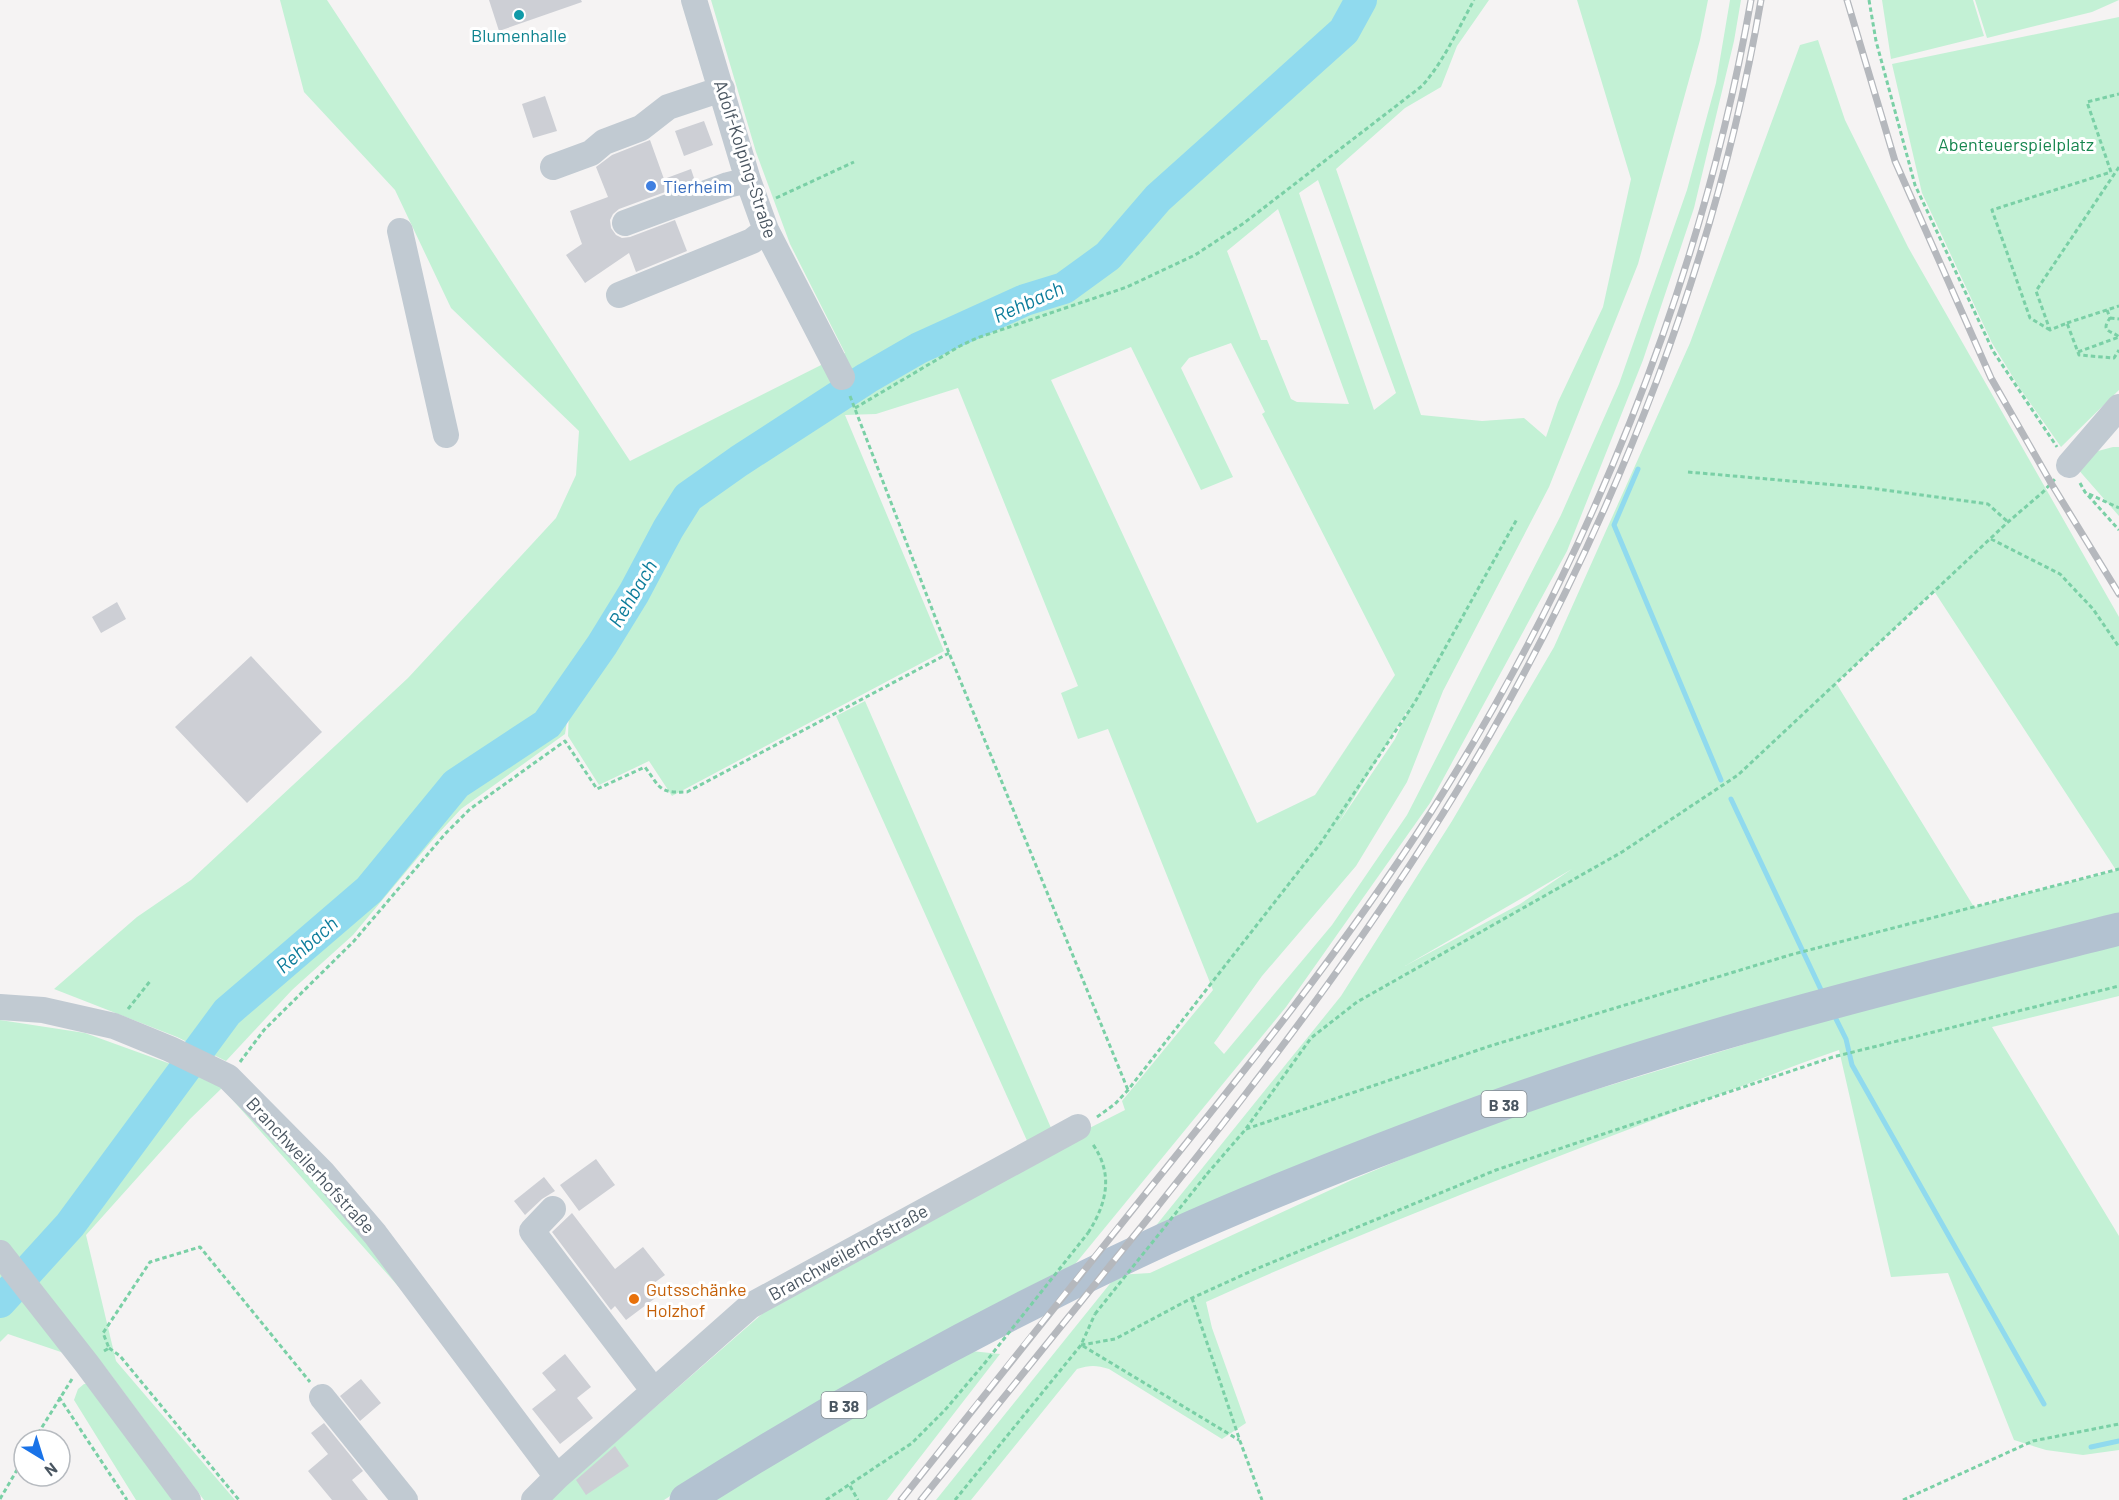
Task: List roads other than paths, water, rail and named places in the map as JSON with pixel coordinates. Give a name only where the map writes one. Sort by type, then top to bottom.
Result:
[{"type":"main road","name":"B 38","points":[[686,1500],[789,1437],[920,1362],[1163,1240],[1280,1189],[1498,1106],[1629,1062],[1832,1003],[2119,929]]},
{"type":"street","name":"Adolf-Kolping-Straße","points":[[694,0],[748,180],[766,230],[842,377]]},
{"type":"street","points":[[553,167],[591,153],[604,142],[641,128],[668,107],[722,88]]},
{"type":"street","points":[[625,223],[728,185],[748,180]]},
{"type":"street","points":[[619,295],[752,241],[766,230]]},
{"type":"street","points":[[400,231],[446,435]]},
{"type":"street","points":[[2068,465],[2119,407]]},
{"type":"street","name":"Branchweilerhofstraße","points":[[0,1007],[36,1009],[114,1026],[170,1049],[228,1077],[323,1173],[375,1233],[557,1477]]},
{"type":"street","name":"Branchweilerhofstraße","points":[[534,1500],[750,1306],[1078,1127]]},
{"type":"street","points":[[553,1209],[532,1231],[654,1392]]},
{"type":"street","points":[[6,1261],[87,1364],[188,1500]]},
{"type":"street","points":[[322,1397],[405,1500]]},
{"type":"waterway","name":"Rehbach","points":[[0,1302],[70,1225],[227,1012],[369,890],[456,784],[547,724],[602,645],[688,497],[867,378],[919,348],[1025,300],[1064,288],[1108,256],[1158,198],[1344,31],[1361,0]]},
{"type":"waterway","points":[[1638,469],[1614,525],[1721,780]]},
{"type":"waterway","points":[[1731,799],[1823,994]]},
{"type":"waterway","points":[[1833,1013],[1846,1039],[1852,1065],[2044,1404]]},
{"type":"waterway","points":[[2091,1447],[2119,1441]]},
{"type":"railway","points":[[901,1500],[1292,1009],[1398,863],[1487,719],[1539,622],[1587,523],[1630,421],[1669,318],[1702,213],[1729,107],[1751,0]]},
{"type":"railway","points":[[921,1500],[1146,1221],[1283,1045],[1412,862],[1490,735],[1581,561],[1621,471],[1657,379],[1690,286],[1718,192],[1742,96],[1761,0]]},
{"type":"railway","points":[[1847,0],[1895,161],[1991,378],[2051,483],[2119,594]]},
{"type":"place","name":"Blumenhalle","points":[[519,15]]},
{"type":"place","name":"Tierheim","points":[[651,186]]},
{"type":"place","name":"Gutsschänke Holzhof","points":[[634,1299]]},
{"type":"park label","name":"Abenteuerspielplatz","points":[[2016,144]]}]
